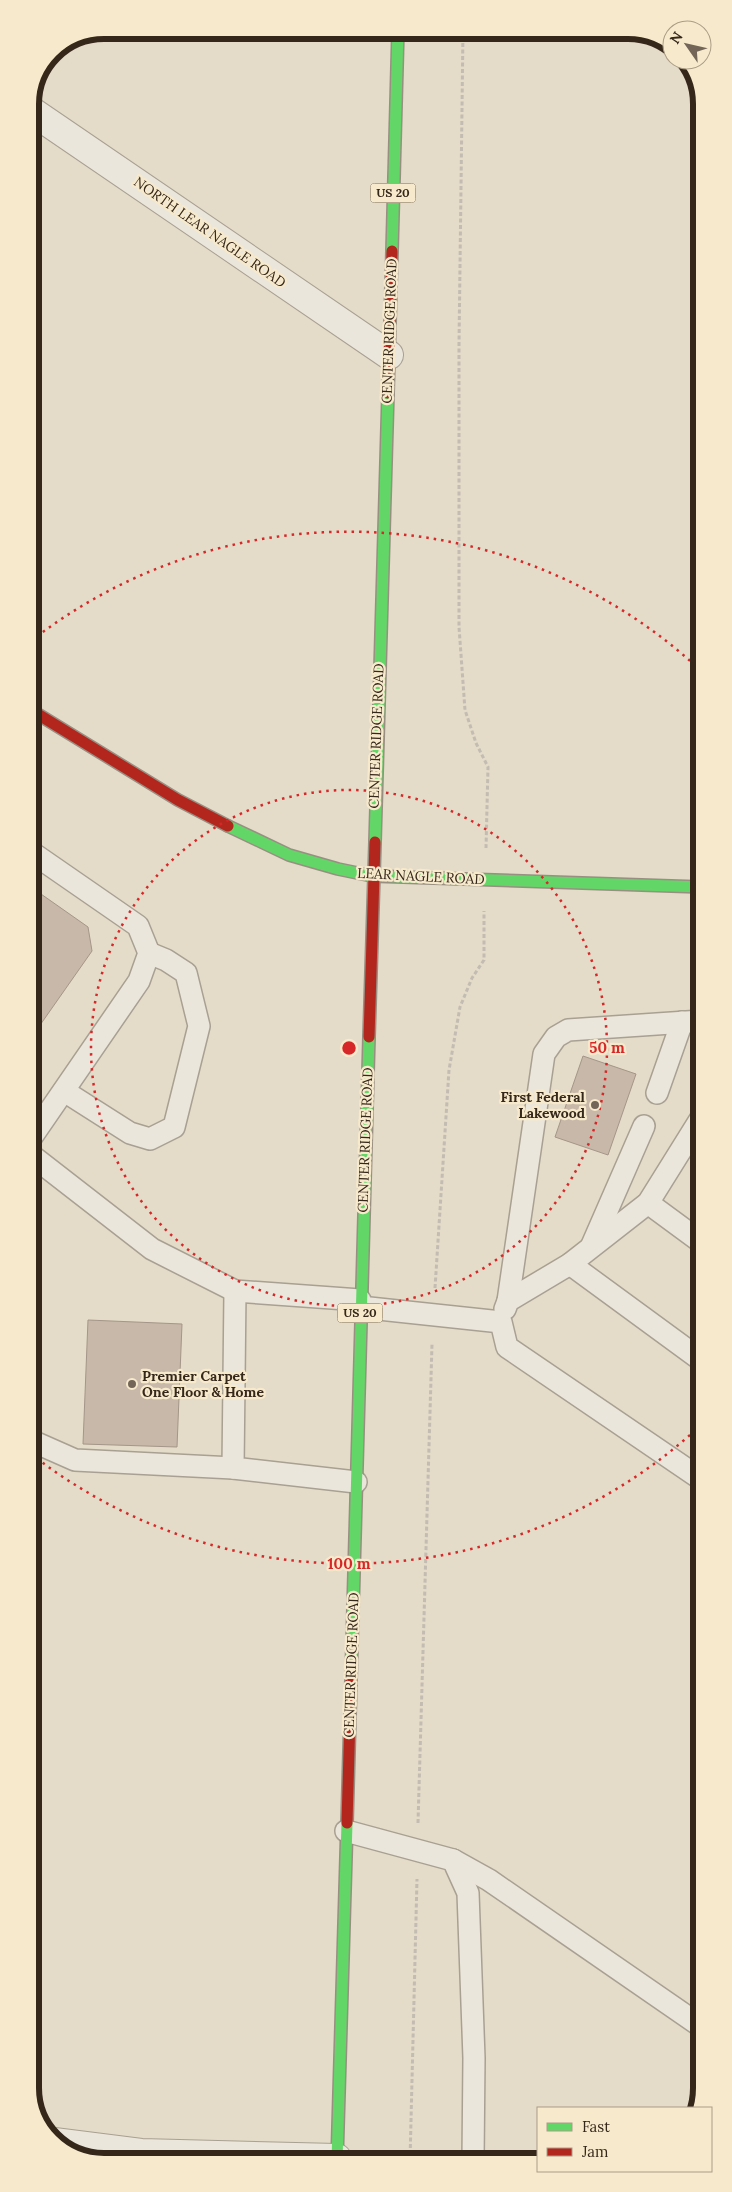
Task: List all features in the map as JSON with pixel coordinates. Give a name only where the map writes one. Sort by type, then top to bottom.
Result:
[{"type":"main road","name":"CENTER RIDGE ROAD","points":[[337,2153],[372,876],[398,39]]},
{"type":"main road","name":"LEAR NAGLE ROAD","points":[[39,715],[178,800],[257,841],[289,855],[338,870],[372,876],[693,887]]},
{"type":"street","name":"NORTH LEAR NAGLE ROAD","points":[[39,116],[389,355]]},
{"type":"street","points":[[72,2144],[141,2152],[169,2153]]},
{"type":"lane","points":[[39,858],[138,926],[149,952],[186,973],[199,1026],[174,1127],[150,1139],[130,1133],[64,1091]]},
{"type":"lane","points":[[39,1127],[139,981],[149,952]]},
{"type":"lane","points":[[658,1093],[691,1022],[601,1026],[568,1030],[556,1037],[544,1054],[508,1301],[501,1322],[507,1347],[693,1474]]},
{"type":"lane","points":[[591,1248],[644,1126]]},
{"type":"lane","points":[[508,1301],[570,1264],[648,1203],[693,1131]]},
{"type":"lane","points":[[39,1161],[152,1249],[235,1291],[360,1303],[433,1315],[501,1322]]},
{"type":"lane","points":[[648,1203],[693,1236]]},
{"type":"lane","points":[[570,1264],[693,1354]]},
{"type":"lane","points":[[233,1468],[235,1291]]},
{"type":"lane","points":[[39,1444],[75,1460],[233,1468],[356,1482]]},
{"type":"lane","points":[[346,1831],[453,1860],[489,1880],[693,2022]]},
{"type":"lane","points":[[453,1860],[468,1894],[474,2058],[473,2153]]},
{"type":"path","points":[[410,2153],[433,1315],[449,1070],[460,1007],[472,978],[484,960],[488,767],[476,743],[465,710],[460,626],[459,345],[463,39]]},
{"type":"building","points":[[39,893],[88,927],[92,951],[39,1027]]},
{"type":"building","name":"First Federal Lakewood","points":[[583,1056],[636,1074],[608,1155],[555,1137]]},
{"type":"building","name":"Premier Carpet One Floor & Home","points":[[88,1320],[182,1324],[177,1447],[83,1444]]},
{"type":"traffic: fast","points":[[392,251],[398,39]]},
{"type":"traffic: fast","points":[[375,842],[388,393]]},
{"type":"traffic: fast","points":[[228,826],[289,855],[338,869],[372,876],[693,887]]},
{"type":"traffic: fast","points":[[351,1680],[369,1037]]},
{"type":"traffic: fast","points":[[337,2153],[347,1823]]},
{"type":"traffic: jam","points":[[388,393],[392,251]]},
{"type":"traffic: jam","points":[[39,715],[178,800],[228,826]]},
{"type":"traffic: jam","points":[[369,1037],[375,842]]},
{"type":"traffic: jam","points":[[347,1823],[351,1680]]},
{"type":"place","name":"First Federal Lakewood","points":[[595,1105]]},
{"type":"place","name":"Premier Carpet One Floor & Home","points":[[132,1384]]}]
